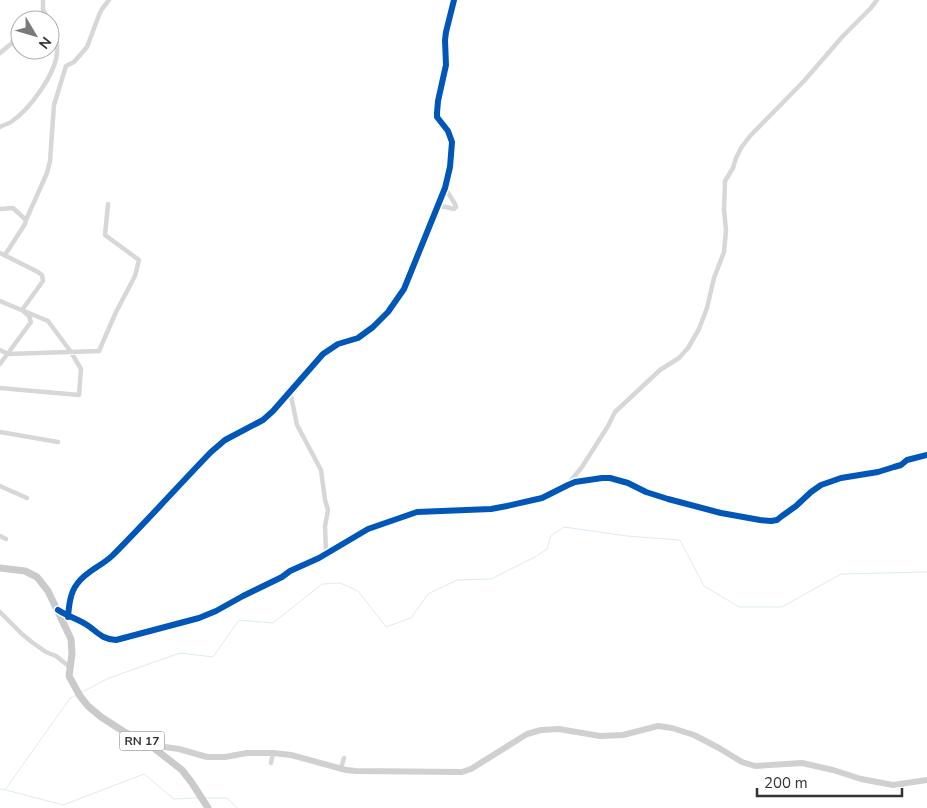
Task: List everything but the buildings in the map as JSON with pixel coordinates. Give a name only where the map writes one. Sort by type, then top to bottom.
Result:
[{"type":"main road","name":"RN 17","points":[[0,568],[25,571],[37,577],[48,590],[71,639],[72,654],[69,676],[88,706],[126,733],[150,745],[182,770],[206,806]]},
{"type":"main road","points":[[150,745],[179,749],[207,757],[225,757],[247,753],[291,754],[346,770],[356,771],[402,768],[462,772],[471,769],[527,734],[541,730],[558,729],[600,736],[623,735],[658,726],[694,735],[742,762],[756,766],[802,763],[861,779],[892,785],[927,780]]},
{"type":"street","points":[[22,310],[43,282],[42,275],[2,254],[25,224],[47,173],[50,161],[54,105],[66,66],[74,62],[87,47],[102,8],[109,0]]},
{"type":"street","points":[[68,617],[69,603],[74,588],[90,571],[112,556],[225,440],[263,420],[323,354],[337,345],[358,338],[373,327],[388,312],[404,289],[445,188],[450,167],[452,142],[450,134],[437,117],[437,113],[446,65],[446,32],[454,0]]},
{"type":"street","points":[[568,485],[582,467],[618,410],[660,370],[679,358],[688,348],[699,329],[724,252],[726,181],[741,148],[877,0]]},
{"type":"street","points":[[848,21],[854,26]]},
{"type":"street","points":[[0,53],[10,45]]},
{"type":"street","points":[[0,127],[25,110],[44,85],[55,60]]},
{"type":"street","points":[[437,206],[454,209],[456,207],[445,188]]},
{"type":"street","points":[[0,350],[8,354],[99,351],[116,312],[135,276],[139,260],[105,235],[108,204]]},
{"type":"street","points":[[0,209],[13,208],[26,220]]},
{"type":"street","points":[[0,301],[48,322],[71,352],[81,369],[79,395],[0,388]]},
{"type":"street","points":[[0,364],[31,322],[29,316],[22,310]]},
{"type":"street","points":[[290,391],[297,425],[321,470],[328,510],[325,526],[326,554]]},
{"type":"street","points":[[0,432],[58,442]]},
{"type":"street","points":[[603,434],[611,436]]},
{"type":"street","points":[[58,610],[107,639],[116,640],[200,618],[282,577],[290,571],[308,564],[368,530],[417,512],[499,507],[542,498],[568,485],[594,478],[610,478],[668,499],[721,512],[771,521],[777,520],[821,485],[841,478],[878,472],[901,465],[908,460],[927,455]]},
{"type":"street","points":[[0,486],[27,498]]},
{"type":"street","points":[[0,536],[6,539]]},
{"type":"street","points":[[0,612],[33,643],[56,656],[71,668]]},
{"type":"street","points":[[271,763],[273,753]]},
{"type":"street","points":[[341,768],[344,758]]},
{"type":"waterway","points":[[82,692],[109,678],[180,653],[213,657],[239,620],[273,623],[322,584],[340,583],[358,591],[386,627],[411,618],[428,594],[457,580],[491,579],[535,557],[547,549],[551,536],[564,527],[627,536],[680,540],[704,586],[739,607],[782,607],[841,574],[927,572]]},
{"type":"waterway","points":[[0,789],[5,790],[70,698],[77,695]]},
{"type":"waterway","points":[[6,790],[63,805],[144,774],[174,799],[198,798]]},
{"type":"waterway","points":[[204,798],[227,798],[237,808]]},
{"type":"cycle path","points":[[68,617],[71,595],[81,579],[113,555],[211,452],[225,440],[263,420],[323,354],[338,344],[358,338],[373,327],[388,312],[404,289],[445,188],[450,167],[452,142],[448,131],[437,117],[437,113],[446,65],[446,32],[454,0]]},
{"type":"cycle path","points":[[58,610],[84,623],[103,637],[116,640],[199,618],[216,611],[290,571],[319,558],[368,529],[417,512],[491,509],[542,498],[575,482],[610,478],[668,499],[721,513],[771,521],[777,520],[821,485],[841,478],[878,472],[901,465],[907,460],[927,455]]}]
